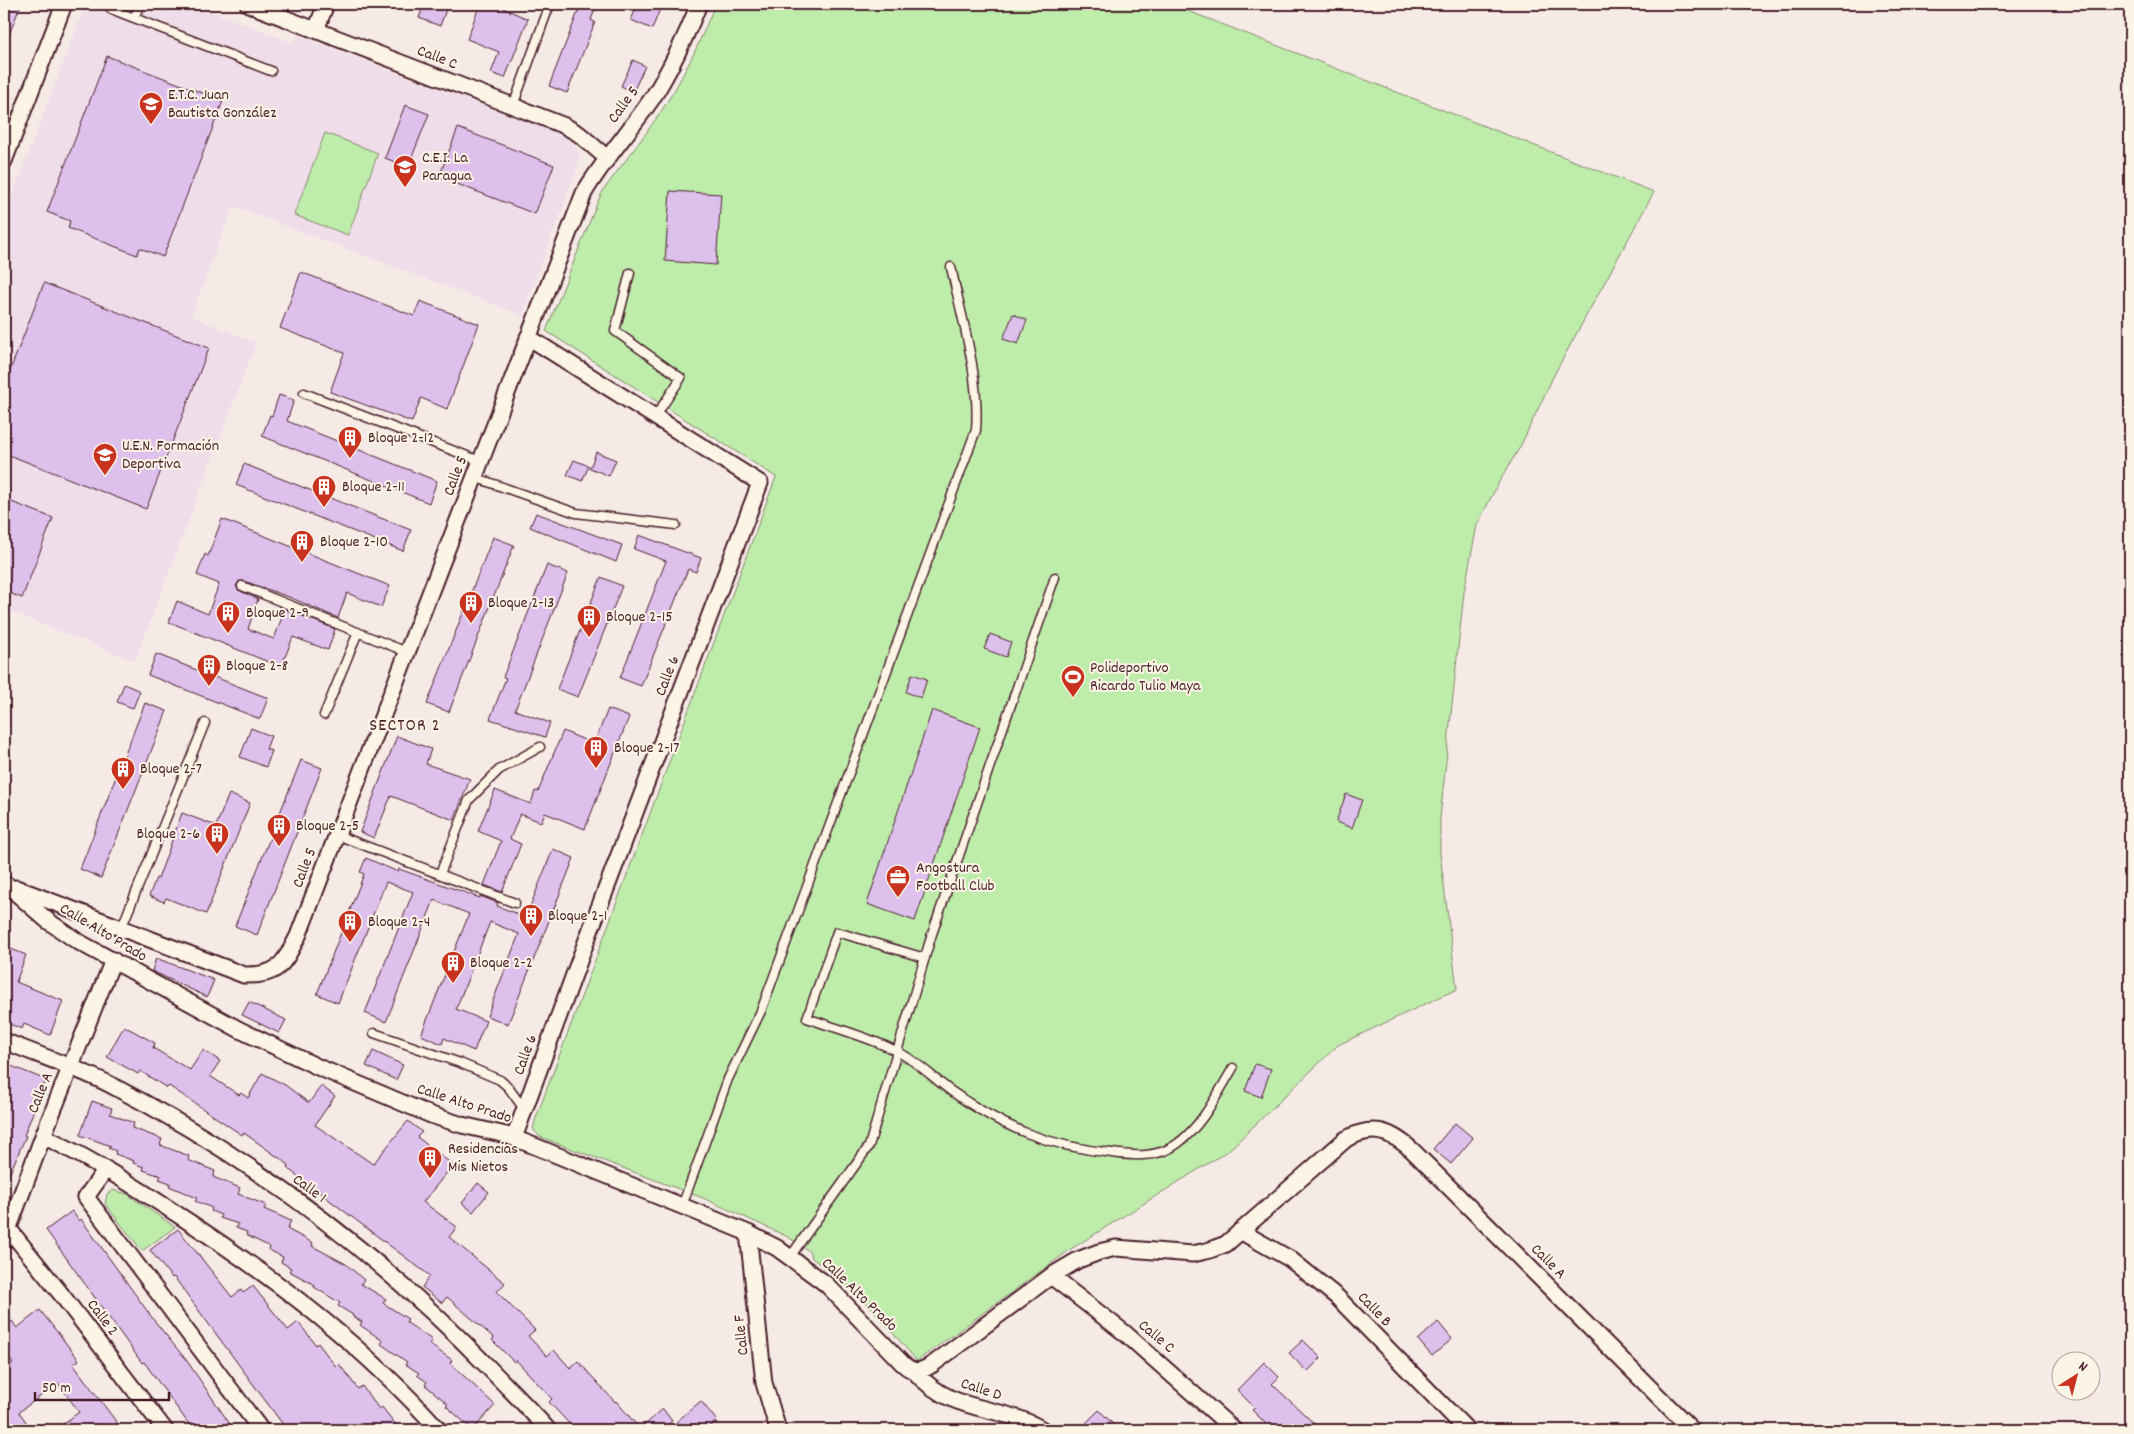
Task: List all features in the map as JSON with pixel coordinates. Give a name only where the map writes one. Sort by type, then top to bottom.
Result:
[{"type":"street","points":[[4,161],[64,4]]},
{"type":"street","name":"Calle C","points":[[248,4],[572,129],[607,158]]},
{"type":"street","points":[[316,30],[326,4]]},
{"type":"street","name":"Calle 5","points":[[121,929],[244,975],[270,973],[280,965],[298,936],[584,193],[607,158],[652,98],[669,69],[699,4]]},
{"type":"street","name":"Calle 6","points":[[514,1138],[760,483],[528,337]]},
{"type":"street","points":[[5,884],[121,929]]},
{"type":"street","name":"Calle Alto Prado","points":[[5,884],[48,921],[77,941],[240,1030],[318,1067],[430,1115],[514,1138],[748,1234],[790,1258],[826,1284],[908,1367]]},
{"type":"street","name":"Calle A","points":[[6,1234],[9,1211],[43,1136],[113,960]]},
{"type":"street","name":"Calle 1","points":[[4,1041],[106,1083],[153,1108],[206,1139],[296,1200],[380,1265],[426,1305],[548,1430]]},
{"type":"street","name":"Calle A","points":[[1240,1232],[1346,1139],[1358,1132],[1372,1130],[1386,1132],[1401,1140],[1413,1151],[1692,1430]]},
{"type":"street","points":[[43,1136],[84,1155],[106,1168],[235,1252],[317,1313],[405,1392],[439,1430]]},
{"type":"street","points":[[106,1168],[86,1197],[261,1430]]},
{"type":"street","points":[[908,1367],[920,1371],[933,1364],[1051,1276],[1078,1260],[1116,1248],[1193,1254],[1226,1244],[1240,1232]]},
{"type":"street","name":"Calle B","points":[[1240,1232],[1290,1259],[1337,1297],[1467,1430]]},
{"type":"street","name":"Calle 2","points":[[6,1234],[61,1294],[165,1430]]},
{"type":"street","name":"Calle F","points":[[748,1234],[764,1383],[778,1430]]},
{"type":"street","name":"Calle C","points":[[1051,1276],[1126,1334],[1234,1430]]},
{"type":"street","name":"Calle D","points":[[908,1367],[931,1387],[955,1402],[1021,1420],[1043,1430]]},
{"type":"lane","points":[[134,18],[140,4]]},
{"type":"lane","points":[[513,106],[550,4]]},
{"type":"lane","points":[[111,9],[271,71]]},
{"type":"lane","points":[[682,1206],[728,1079],[761,1011],[976,430],[978,410],[975,384],[951,267]]},
{"type":"lane","points":[[630,274],[615,331],[681,378],[655,417]]},
{"type":"lane","points":[[304,393],[480,461]]},
{"type":"lane","points":[[474,477],[576,513],[676,526]]},
{"type":"lane","points":[[790,1258],[869,1146],[925,958],[1055,578]]},
{"type":"lane","points":[[242,586],[407,652]]},
{"type":"lane","points":[[324,715],[358,632]]},
{"type":"lane","points":[[121,929],[205,723]]},
{"type":"lane","points":[[440,874],[469,800],[499,770],[540,747]]},
{"type":"lane","points":[[337,835],[515,903]]},
{"type":"lane","points":[[925,958],[837,932],[807,1018],[897,1051],[979,1110],[1041,1140],[1090,1151],[1142,1155],[1158,1153],[1177,1145],[1193,1129],[1234,1068]]},
{"type":"lane","points":[[374,1033],[460,1063],[500,1080],[508,1087],[524,1109]]},
{"type":"shaded area","points":[[86,4],[192,4],[293,43],[297,35],[559,134],[573,143],[580,155],[577,170],[522,315],[233,206],[191,316],[256,343],[135,661],[4,609],[4,217]]},
{"type":"green space","name":"Polideportivo Ricardo Tulio Maya","points":[[715,4],[1170,4],[1654,192],[1555,373],[1520,447],[1477,525],[1464,592],[1440,818],[1440,854],[1457,989],[1338,1045],[1228,1151],[1071,1249],[917,1361],[862,1297],[812,1258],[809,1251],[788,1237],[703,1198],[540,1137],[533,1129],[776,477],[546,331],[604,189],[667,103],[697,47]]},
{"type":"green space","points":[[325,133],[378,153],[348,235],[294,215]]},
{"type":"green space","points":[[113,1190],[127,1194],[175,1227],[142,1251],[105,1204],[107,1194]]},
{"type":"building","points":[[4,4],[21,4],[5,45],[4,45]]},
{"type":"building","points":[[424,4],[448,4],[440,26],[419,18]]},
{"type":"building","points":[[480,4],[505,4],[503,8],[528,19],[505,78],[491,73],[499,52],[467,39]]},
{"type":"building","points":[[581,4],[597,4],[591,20],[595,22],[567,93],[549,86]]},
{"type":"building","points":[[638,4],[662,4],[652,29],[631,20]]},
{"type":"building","points":[[107,56],[223,101],[163,257],[140,248],[137,255],[68,228],[70,221],[47,212]]},
{"type":"building","points":[[633,60],[645,66],[633,92],[621,86]]},
{"type":"building","points":[[405,105],[429,114],[408,167],[385,158]]},
{"type":"building","points":[[458,128],[554,165],[535,214],[439,177]]},
{"type":"building","points":[[670,191],[721,194],[716,265],[665,261]]},
{"type":"building","points":[[301,272],[414,316],[420,301],[479,324],[447,409],[421,398],[412,422],[330,392],[344,353],[280,328]]},
{"type":"building","points":[[44,283],[209,348],[146,509],[4,453],[4,386]]},
{"type":"building","points":[[1013,314],[1027,320],[1018,344],[1003,339]]},
{"type":"building","name":"Bloque 2-12","points":[[279,395],[294,400],[287,421],[437,481],[429,503],[262,436],[270,415],[272,416]]},
{"type":"building","points":[[596,452],[616,460],[609,476],[590,468]]},
{"type":"building","points":[[574,460],[589,466],[582,481],[567,475]]},
{"type":"building","name":"Bloque 2-11","points":[[244,464],[411,530],[403,551],[236,485]]},
{"type":"building","points":[[4,499],[53,518],[22,598],[4,591]]},
{"type":"building","points":[[536,513],[622,545],[616,562],[530,527]]},
{"type":"building","points":[[222,519],[390,586],[381,607],[347,593],[338,618],[289,597],[244,581],[239,581],[236,586],[238,590],[258,599],[248,629],[274,639],[285,609],[335,629],[328,650],[293,637],[281,667],[169,622],[177,601],[208,614],[219,584],[197,575],[205,554],[208,556]]},
{"type":"building","points":[[639,535],[701,558],[696,572],[688,569],[641,686],[620,678],[666,561],[634,549]]},
{"type":"building","name":"Bloque 2-13","points":[[493,537],[514,545],[449,712],[427,704]]},
{"type":"building","points":[[547,565],[568,573],[515,710],[550,723],[545,737],[490,719],[506,678],[503,677]]},
{"type":"building","name":"Bloque 2-15","points":[[601,577],[622,586],[578,697],[557,689]]},
{"type":"building","points":[[990,634],[1011,642],[1006,657],[984,649]]},
{"type":"building","name":"Bloque 2-8","points":[[156,654],[268,698],[260,719],[148,675]]},
{"type":"building","points":[[912,674],[927,679],[921,698],[906,692]]},
{"type":"building","points":[[124,684],[140,691],[133,708],[117,702]]},
{"type":"building","name":"Bloque 2-7","points":[[145,703],[167,711],[101,878],[80,869]]},
{"type":"building","points":[[608,709],[629,717],[585,829],[545,813],[541,822],[520,814],[510,839],[521,844],[502,892],[484,885],[501,841],[478,831],[495,790],[531,804],[535,791],[538,792],[563,731],[594,744]]},
{"type":"building","points":[[932,710],[980,727],[915,921],[867,904]]},
{"type":"building","points":[[251,728],[271,736],[266,749],[272,751],[266,767],[240,757]]},
{"type":"building","points":[[397,736],[431,749],[426,764],[470,779],[454,820],[391,796],[374,838],[360,832]]},
{"type":"building","name":"Bloque 2-5","points":[[301,760],[322,768],[257,935],[235,926]]},
{"type":"building","points":[[229,794],[250,803],[206,914],[166,898],[164,902],[149,896],[156,878],[158,879],[182,813],[216,826]]},
{"type":"building","points":[[1346,794],[1362,800],[1352,828],[1336,822]]},
{"type":"building","points":[[553,849],[574,858],[508,1024],[487,1016],[519,934],[490,922],[456,1009],[486,1021],[474,1051],[444,1038],[442,1044],[421,1035],[469,914],[434,900],[386,1022],[365,1013],[413,892],[386,882],[338,1003],[317,994],[364,874],[360,872],[366,858],[398,872],[399,869],[480,898],[480,896],[498,903],[497,906],[526,917]]},
{"type":"building","points":[[4,946],[26,955],[16,982],[63,1001],[50,1035],[24,1024],[22,1029],[4,1022]]},
{"type":"building","points":[[156,958],[214,980],[207,997],[152,971]]},
{"type":"building","points":[[249,1002],[286,1020],[279,1033],[242,1015]]},
{"type":"building","points":[[124,1026],[155,1043],[153,1048],[190,1070],[203,1050],[220,1061],[210,1076],[239,1095],[241,1093],[248,1098],[262,1073],[285,1085],[309,1103],[321,1086],[335,1096],[315,1125],[373,1164],[408,1121],[422,1132],[417,1137],[453,1165],[423,1202],[457,1227],[449,1237],[505,1283],[497,1292],[535,1330],[528,1336],[547,1356],[554,1350],[570,1368],[578,1361],[640,1429],[663,1409],[672,1421],[661,1430],[575,1430],[549,1402],[552,1399],[516,1360],[514,1362],[492,1340],[494,1338],[447,1297],[442,1303],[422,1287],[430,1276],[287,1168],[289,1165],[244,1133],[242,1135],[169,1086],[167,1088],[140,1071],[138,1074],[107,1057]]},
{"type":"building","points":[[373,1051],[403,1065],[396,1080],[366,1066]]},
{"type":"building","points":[[4,1063],[46,1080],[24,1135],[26,1136],[4,1186]]},
{"type":"building","points":[[1255,1064],[1271,1069],[1261,1097],[1245,1091]]},
{"type":"building","points":[[92,1101],[112,1108],[110,1114],[134,1123],[132,1128],[162,1139],[160,1145],[189,1156],[188,1160],[215,1171],[213,1177],[240,1188],[238,1194],[266,1205],[264,1209],[291,1221],[287,1229],[313,1243],[312,1246],[346,1264],[364,1280],[361,1284],[386,1299],[383,1303],[408,1319],[406,1322],[432,1340],[429,1344],[452,1360],[450,1363],[495,1405],[473,1430],[446,1406],[448,1404],[425,1385],[427,1382],[417,1375],[419,1373],[405,1364],[407,1362],[381,1344],[383,1341],[360,1325],[362,1322],[338,1306],[340,1303],[314,1287],[315,1285],[289,1271],[291,1268],[281,1262],[283,1257],[269,1250],[270,1247],[246,1235],[247,1232],[236,1228],[238,1224],[220,1218],[221,1215],[211,1211],[212,1208],[195,1201],[197,1198],[169,1186],[170,1183],[159,1179],[161,1176],[143,1170],[144,1167],[133,1163],[134,1161],[115,1154],[116,1151],[108,1148],[111,1146],[80,1135]]},
{"type":"building","points":[[1455,1123],[1473,1138],[1451,1164],[1433,1149]]},
{"type":"building","points":[[478,1183],[489,1192],[473,1212],[462,1203]]},
{"type":"building","points":[[72,1211],[79,1221],[81,1219],[153,1319],[187,1361],[234,1430],[193,1430],[144,1362],[142,1363],[46,1230]]},
{"type":"building","points":[[178,1229],[232,1297],[241,1290],[243,1293],[253,1286],[288,1330],[298,1322],[316,1345],[318,1343],[336,1367],[339,1364],[358,1389],[362,1386],[379,1409],[382,1407],[400,1430],[287,1430],[174,1277],[172,1278],[150,1250]]},
{"type":"building","points":[[40,1310],[79,1360],[73,1364],[118,1424],[109,1430],[55,1430],[79,1412],[58,1383],[19,1412],[32,1430],[4,1430],[4,1370],[13,1363],[4,1351],[4,1328],[12,1321],[17,1328]]},
{"type":"building","points":[[1438,1322],[1452,1339],[1432,1356],[1418,1340]]},
{"type":"building","points":[[1303,1340],[1321,1358],[1307,1372],[1289,1353]]},
{"type":"building","points":[[1264,1362],[1279,1377],[1272,1384],[1321,1430],[1272,1430],[1252,1410],[1255,1408],[1237,1390]]},
{"type":"building","points":[[701,1401],[717,1421],[706,1430],[683,1430],[676,1422]]},
{"type":"building","points":[[1099,1410],[1119,1430],[1079,1430]]},
{"type":"place","name":"E.T.C. Juan Bautista González","points":[[151,125]]},
{"type":"place","name":"C.E.I. La Paragua","points":[[405,188]]},
{"type":"place","name":"Bloque 2-12","points":[[350,459]]},
{"type":"place","name":"U.E.N. Formación Deportiva","points":[[105,476]]},
{"type":"place","name":"Bloque 2-11","points":[[324,508]]},
{"type":"place","name":"Bloque 2-10","points":[[302,563]]},
{"type":"place","name":"Bloque 2-13","points":[[471,624]]},
{"type":"place","name":"Bloque 2-9","points":[[228,634]]},
{"type":"place","name":"Bloque 2-15","points":[[589,638]]},
{"type":"place","name":"Bloque 2-8","points":[[209,687]]},
{"type":"place","name":"Polideportivo Ricardo Tulio Maya","points":[[1073,698]]},
{"type":"place","name":"Bloque 2-17","points":[[596,769]]},
{"type":"place","name":"Bloque 2-7","points":[[123,790]]},
{"type":"place","name":"Bloque 2-5","points":[[279,847]]},
{"type":"place","name":"Bloque 2-6","points":[[217,855]]},
{"type":"place","name":"Angostura Football Club","points":[[898,898]]},
{"type":"place","name":"Bloque 2-1","points":[[531,937]]},
{"type":"place","name":"Bloque 2-4","points":[[350,943]]},
{"type":"place","name":"Bloque 2-2","points":[[453,984]]},
{"type":"place","name":"Residencias Mis Nietos","points":[[430,1179]]},
{"type":"district","name":"SECTOR 2","points":[[405,726]]}]
